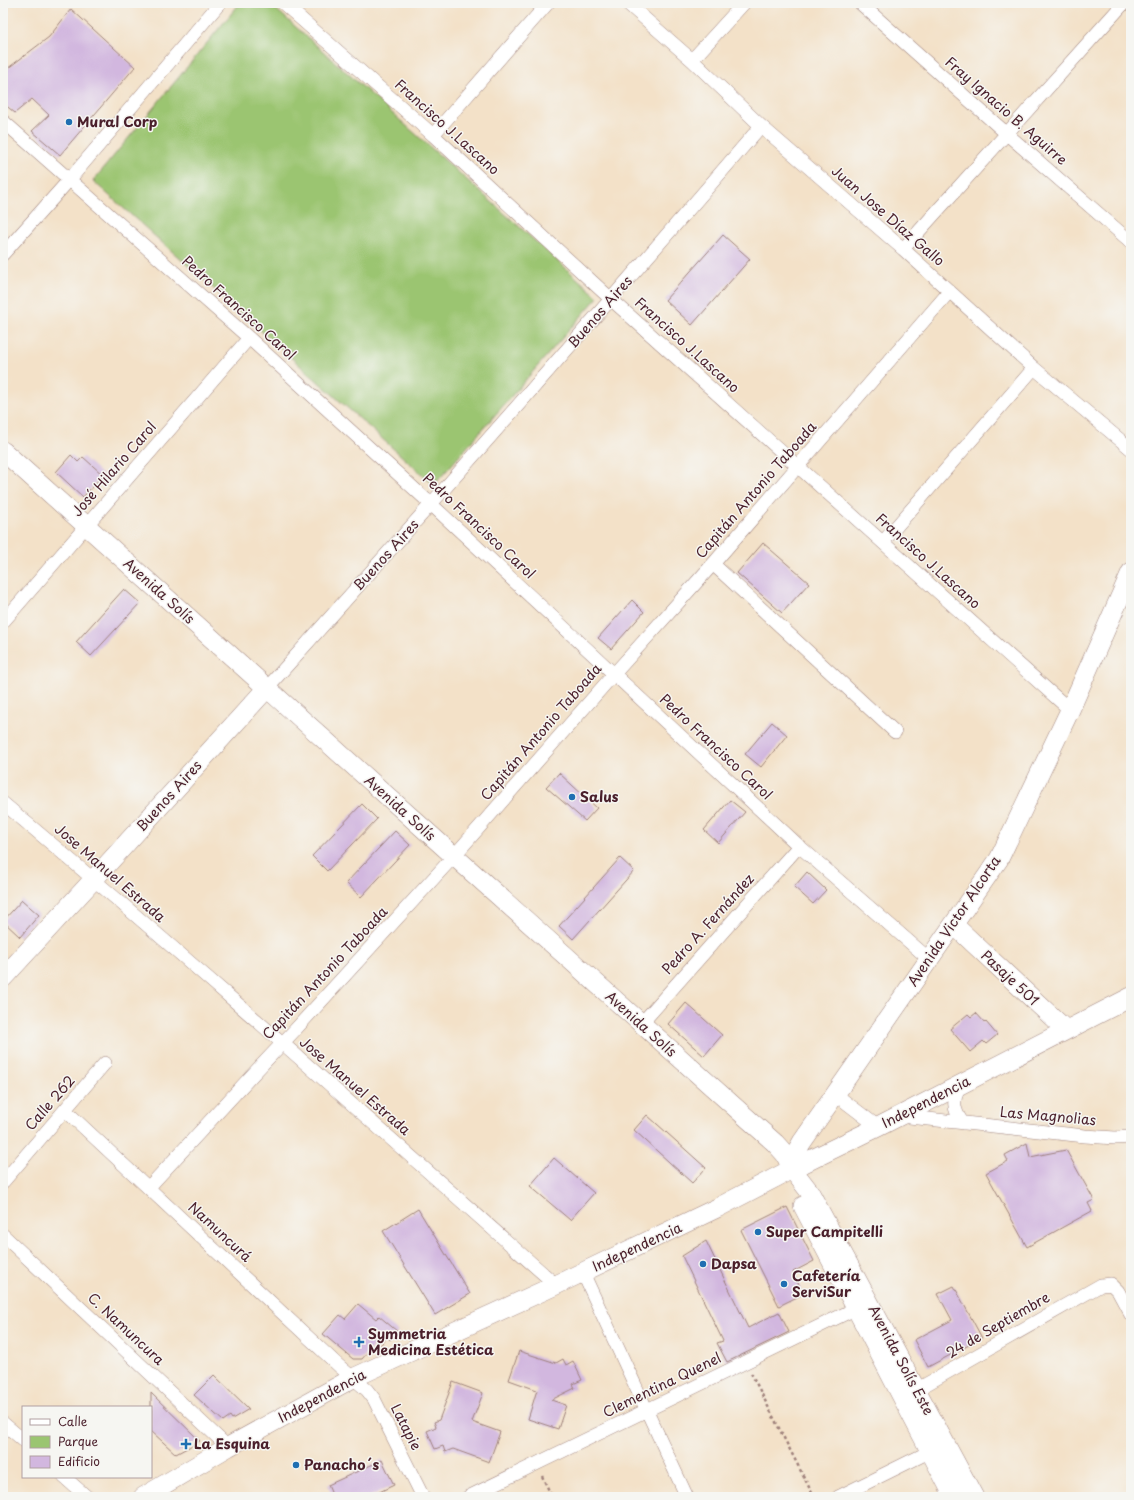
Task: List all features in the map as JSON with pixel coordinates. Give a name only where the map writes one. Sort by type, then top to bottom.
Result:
[{"type":"main road","name":"Avenida Solís","points":[[3,451],[775,1143],[785,1154],[792,1169]]},
{"type":"main road","name":"Avenida Victor Alcorta","points":[[792,1169],[798,1149],[802,1142],[954,925],[998,859],[1070,710],[1130,577]]},
{"type":"main road","name":"Buenos Aires","points":[[3,978],[267,688]]},
{"type":"main road","name":"Pasaje 501","points":[[954,925],[1066,1030]]},
{"type":"main road","name":"Independencia","points":[[143,1497],[353,1378],[583,1273],[711,1212],[792,1169],[1130,999]]},
{"type":"main road","name":"Avenida Solís Este","points":[[792,1169],[810,1191],[863,1305],[910,1394],[974,1497]]},
{"type":"main road","name":"Avenida Solís Este","points":[[910,1394],[931,1451],[954,1497]]},
{"type":"street","points":[[3,254],[70,179],[220,3]]},
{"type":"street","name":"Francisco J.Lascano","points":[[283,3],[433,136],[612,300],[1070,710]]},
{"type":"street","points":[[433,136],[548,3]]},
{"type":"street","name":"Juan Jose Díaz Gallo","points":[[627,3],[692,60],[761,126],[902,249],[1034,368],[1131,450]]},
{"type":"street","points":[[692,60],[744,3]]},
{"type":"street","name":"Fray Ignacio B. Aguirre","points":[[860,3],[1131,242]]},
{"type":"street","points":[[902,249],[1124,3],[1131,8]]},
{"type":"street","name":"Pedro Francisco Carol","points":[[3,121],[249,338],[432,505],[799,846],[929,959]]},
{"type":"street","name":"Buenos Aires","points":[[267,688],[432,505],[612,300],[761,126]]},
{"type":"street","name":"Capitán Antonio Taboada","points":[[149,1187],[283,1044],[454,856],[713,564],[949,292]]},
{"type":"street","name":"José Hilario Carol","points":[[3,622],[249,338]]},
{"type":"street","points":[[883,542],[1034,368]]},
{"type":"street","points":[[713,564],[895,732]]},
{"type":"street","name":"Jose Manuel Estrada","points":[[3,803],[94,879],[556,1285]]},
{"type":"street","name":"Pedro A. Fernández","points":[[641,1024],[799,846]]},
{"type":"street","name":"Calle 262","points":[[3,1182],[105,1063]]},
{"type":"street","points":[[960,1084],[955,1095],[954,1107],[957,1116],[963,1123]]},
{"type":"street","points":[[835,1094],[878,1127]]},
{"type":"street","name":"Namuncurá","points":[[65,1110],[353,1378]]},
{"type":"street","name":"Las Magnolias","points":[[897,1116],[1085,1136],[1115,1138],[1131,1137]]},
{"type":"street","name":"C. Namuncura","points":[[3,1235],[228,1448]]},
{"type":"street","points":[[583,1273],[687,1497]]},
{"type":"street","name":"24 de Septiembre","points":[[910,1394],[1101,1285],[1111,1284],[1118,1290],[1131,1315]]},
{"type":"street","name":"Clementina Quenel","points":[[468,1497],[863,1305]]},
{"type":"street","name":"Latapie","points":[[353,1378],[367,1390],[374,1399],[423,1497]]},
{"type":"street","points":[[3,1422],[22,1439]]},
{"type":"street","points":[[838,1497],[931,1451]]},
{"type":"street","points":[[65,1478],[87,1497]]},
{"type":"path","points":[[746,1362],[814,1497]]},
{"type":"path","points":[[536,1464],[552,1497]]},
{"type":"green space","points":[[240,3],[269,3],[598,297],[434,485],[93,181]]},
{"type":"building","points":[[71,9],[135,67],[60,155],[32,131],[49,115],[32,99],[15,113],[3,103],[3,72],[49,37]]},
{"type":"building","points":[[723,235],[750,259],[692,325],[665,300]]},
{"type":"building","points":[[71,455],[78,462],[83,457],[103,475],[83,497],[56,472]]},
{"type":"building","points":[[763,543],[809,583],[782,613],[737,573]]},
{"type":"building","points":[[124,589],[140,603],[91,656],[76,642]]},
{"type":"building","points":[[632,600],[644,612],[611,649],[598,638]]},
{"type":"building","points":[[772,722],[787,735],[761,767],[745,754]]},
{"type":"building","name":"Salus","points":[[559,773],[597,808],[585,821],[546,787]]},
{"type":"building","points":[[730,800],[745,812],[718,843],[704,830]]},
{"type":"building","points":[[362,804],[377,819],[327,871],[312,856]]},
{"type":"building","points":[[395,831],[410,845],[361,897],[346,883]]},
{"type":"building","points":[[620,858],[634,871],[573,939],[559,926]]},
{"type":"building","points":[[807,872],[826,890],[813,904],[794,887]]},
{"type":"building","points":[[22,900],[39,915],[20,937],[3,921]]},
{"type":"building","points":[[686,1003],[722,1035],[704,1056],[668,1024]]},
{"type":"building","points":[[976,1013],[997,1035],[986,1044],[983,1041],[970,1052],[950,1029],[968,1014],[971,1017]]},
{"type":"building","points":[[647,1115],[706,1168],[692,1183],[634,1130]]},
{"type":"building","points":[[1027,1143],[1030,1157],[1066,1150],[1094,1200],[1088,1203],[1092,1211],[1027,1247],[986,1173],[1008,1161],[1005,1155]]},
{"type":"building","points":[[554,1158],[594,1193],[570,1220],[530,1186]]},
{"type":"building","points":[[787,1207],[814,1261],[793,1272],[803,1294],[779,1306],[741,1230]]},
{"type":"building","points":[[418,1209],[470,1294],[435,1315],[383,1231]]},
{"type":"building","points":[[706,1241],[748,1328],[779,1312],[789,1332],[727,1362],[717,1343],[723,1341],[682,1256]]},
{"type":"building","points":[[954,1286],[982,1338],[928,1367],[914,1340],[952,1320],[938,1294]]},
{"type":"building","points":[[358,1304],[376,1319],[379,1316],[398,1332],[390,1340],[387,1337],[378,1348],[374,1345],[362,1359],[353,1359],[323,1334],[340,1315],[345,1319]]},
{"type":"building","points":[[519,1351],[556,1363],[563,1359],[566,1365],[573,1361],[582,1380],[573,1384],[575,1388],[551,1400],[566,1405],[558,1429],[528,1419],[537,1390],[509,1380]]},
{"type":"building","points":[[214,1375],[249,1409],[232,1419],[230,1416],[223,1421],[194,1395]]},
{"type":"building","points":[[453,1382],[483,1393],[472,1422],[500,1432],[489,1462],[453,1449],[445,1452],[443,1446],[435,1449],[427,1431],[436,1427],[434,1422],[439,1420]]},
{"type":"building","points":[[151,1393],[200,1441],[176,1454],[152,1432]]},
{"type":"building","points":[[382,1460],[394,1485],[369,1497],[333,1497],[328,1485]]},
{"type":"place","name":"Mural Corp","points":[[69,122]]},
{"type":"place","name":"Salus","points":[[572,797]]},
{"type":"place","name":"Super Campitelli","points":[[758,1232]]},
{"type":"place","name":"Dapsa","points":[[703,1264]]},
{"type":"place","name":"Cafetería ServiSur","points":[[784,1284]]},
{"type":"place","name":"Symmetria Medicina Estética","points":[[359,1342]]},
{"type":"place","name":"La Esquina","points":[[186,1444]]},
{"type":"place","name":"Panacho´s","points":[[296,1465]]}]
